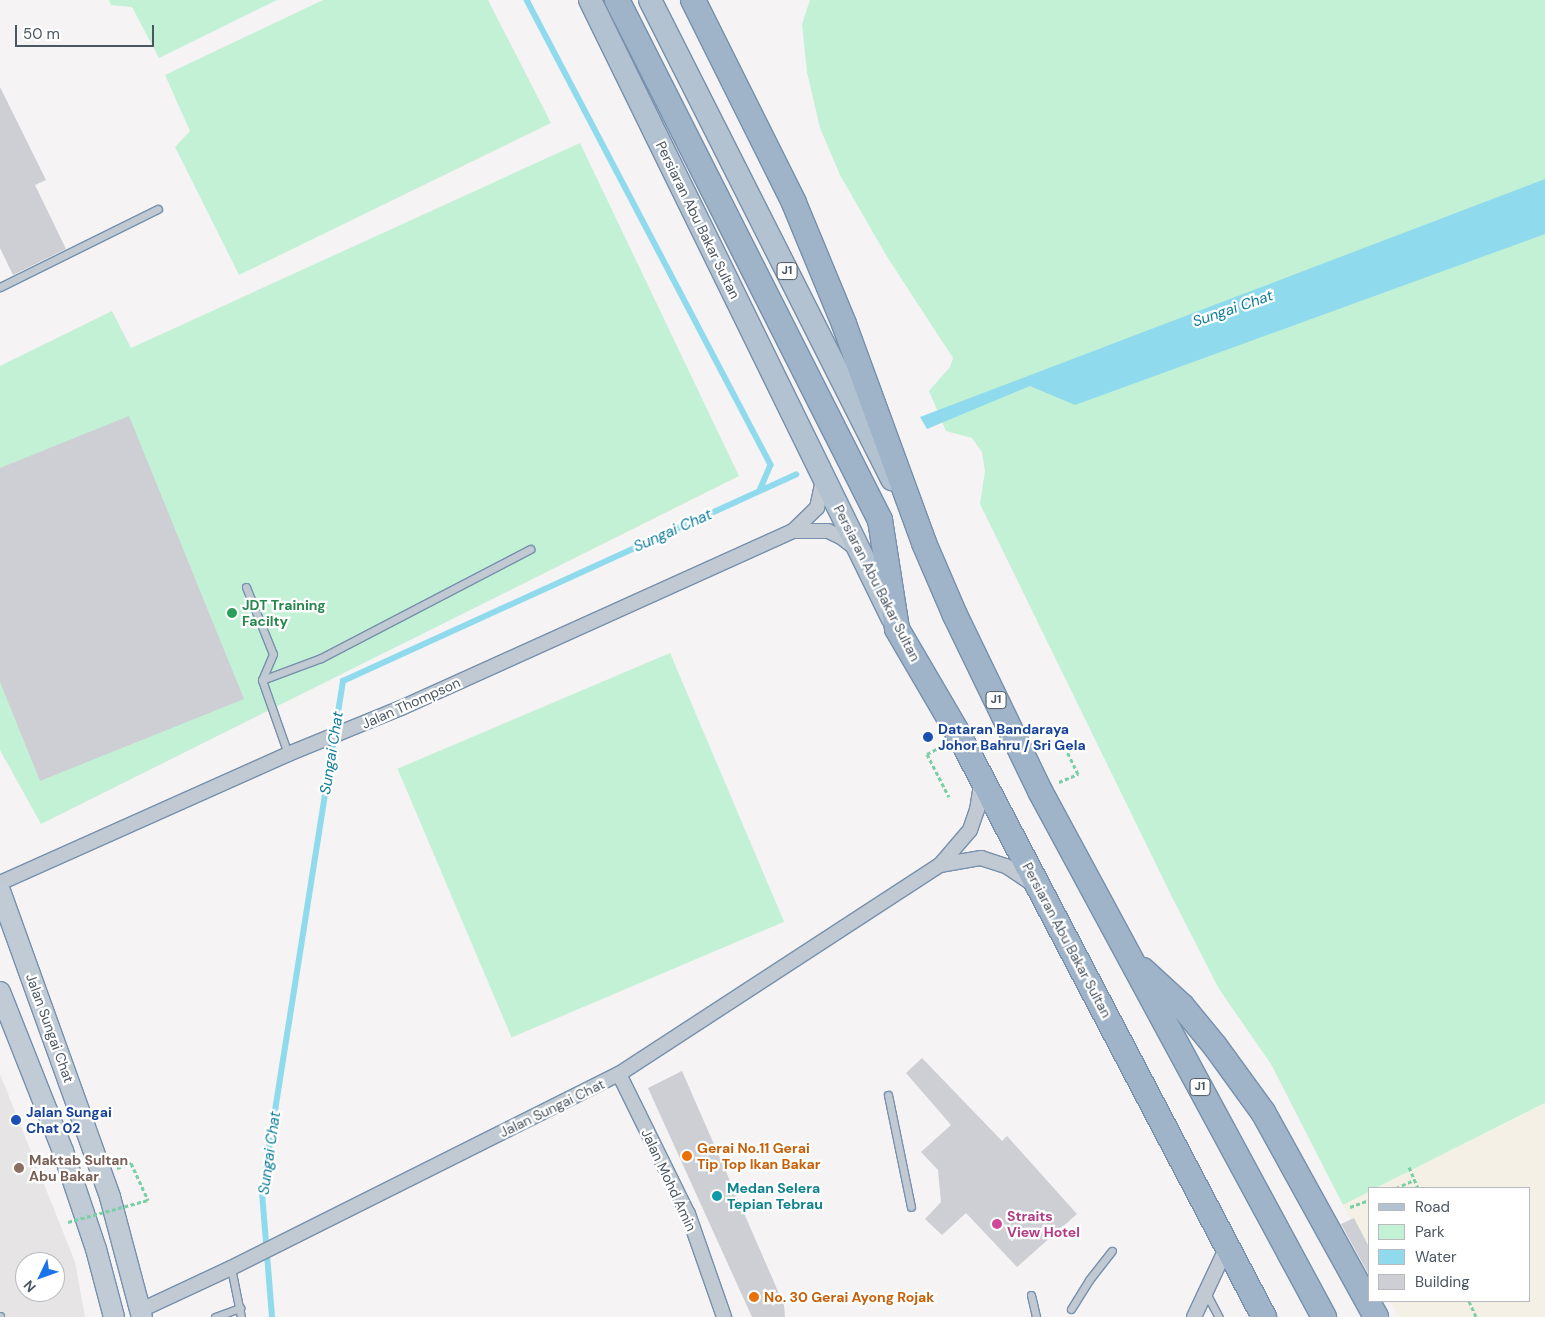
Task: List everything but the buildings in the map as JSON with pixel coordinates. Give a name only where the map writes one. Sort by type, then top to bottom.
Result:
[{"type":"highway","points":[[617,0],[880,520],[897,629]]},
{"type":"highway","points":[[693,0],[794,203],[844,324],[924,543]]},
{"type":"highway","name":"J1","points":[[924,543],[956,615],[1040,791],[1324,1317]]},
{"type":"highway","name":"Persiaran Abu Bakar Sultan","points":[[897,629],[982,777],[1264,1317]]},
{"type":"highway","points":[[1130,959],[1182,1006],[1215,1046],[1263,1112],[1376,1317]]},
{"type":"main road","name":"Persiaran Abu Bakar Sultan","points":[[588,0],[606,30],[897,629]]},
{"type":"main road","name":"J1","points":[[650,0],[924,543]]},
{"type":"main road","name":"Jalan Sungai Chat","points":[[0,891],[110,1197],[142,1314]]},
{"type":"main road","points":[[0,992],[63,1151],[96,1249],[114,1317]]},
{"type":"street","name":"Jalan Thompson","points":[[0,882],[288,754],[401,708],[793,531],[817,508],[822,495],[824,476]]},
{"type":"street","name":"Jalan Thompson","points":[[793,531],[828,531],[841,537],[861,552]]},
{"type":"street","name":"Jalan Sungai Chat","points":[[142,1314],[281,1242],[620,1074],[940,865],[970,830],[977,810],[982,777]]},
{"type":"street","name":"Jalan Sungai Chat","points":[[940,865],[981,858],[1006,866],[1042,890]]},
{"type":"street","name":"Jalan Mohd Amin","points":[[620,1074],[688,1214],[724,1317]]},
{"type":"street","points":[[1194,1317],[1227,1247]]},
{"type":"lane","points":[[0,288],[158,209]]},
{"type":"lane","points":[[262,680],[321,658],[530,549]]},
{"type":"lane","points":[[246,587],[273,654],[262,680],[288,754]]},
{"type":"lane","points":[[888,1095],[910,1207]]},
{"type":"lane","points":[[1071,1309],[1088,1280],[1112,1251]]},
{"type":"lane","points":[[232,1268],[241,1317]]},
{"type":"lane","points":[[1206,1293],[1219,1317]]},
{"type":"lane","points":[[1032,1295],[1036,1317]]},
{"type":"lane","points":[[215,1317],[240,1308]]},
{"type":"path","points":[[1061,739],[1078,774]]},
{"type":"path","points":[[927,754],[949,797]]},
{"type":"path","points":[[68,1222],[148,1200],[131,1164]]},
{"type":"path","points":[[1409,1167],[1418,1187]]},
{"type":"path","points":[[1398,1187],[1414,1180]]},
{"type":"path","points":[[1350,1207],[1368,1200]]},
{"type":"path","points":[[1468,1302],[1476,1317]]},
{"type":"shaded area","name":"Maktab Sultan Abu Bakar","points":[[0,1074],[75,1262],[85,1317],[0,1317]]},
{"type":"green space","points":[[109,0],[277,0],[159,58],[132,7],[111,5]]},
{"type":"green space","points":[[323,0],[488,0],[551,123],[239,275],[175,147],[190,131],[165,75]]},
{"type":"green space","points":[[810,0],[1545,0],[1545,1103],[1378,1187],[1368,1187],[1368,1192],[1343,1205],[1271,1064],[1219,989],[980,504],[985,471],[982,452],[972,438],[946,431],[929,391],[950,367],[953,358],[886,255],[840,175],[820,128],[807,72],[802,24]]},
{"type":"green space","name":"JDT Training Facilty","points":[[580,143],[739,476],[41,824],[0,750],[0,366],[112,311],[131,348]]},
{"type":"green space","points":[[670,653],[784,922],[512,1037],[398,769]]},
{"type":"sand","points":[[1545,1103],[1545,1317],[1398,1317],[1390,1302],[1530,1302],[1530,1187],[1378,1187]]},
{"type":"sand","points":[[1368,1192],[1368,1255],[1343,1205]]},
{"type":"water","points":[[1545,179],[1545,234],[1075,405],[1030,386],[927,429],[920,417]]},
{"type":"waterway","points":[[527,0],[771,465],[761,489]]},
{"type":"waterway","name":"Sungai Chat","points":[[272,1317],[262,1193],[343,681],[796,475]]},
{"type":"place","name":"JDT Training Facilty","points":[[232,613]]},
{"type":"place","name":"Dataran Bandaraya Johor Bahru / Sri Gela","points":[[928,737]]},
{"type":"place","name":"Jalan Sungai Chat 02","points":[[16,1120]]},
{"type":"place","name":"Gerai No.11 Gerai Tip Top Ikan Bakar","points":[[687,1156]]},
{"type":"place","name":"Maktab Sultan Abu Bakar","points":[[19,1168]]},
{"type":"place","name":"Medan Selera Tepian Tebrau","points":[[717,1196]]},
{"type":"place","name":"Straits View Hotel","points":[[997,1224]]},
{"type":"place","name":"No. 30 Gerai Ayong Rojak","points":[[754,1297]]}]
